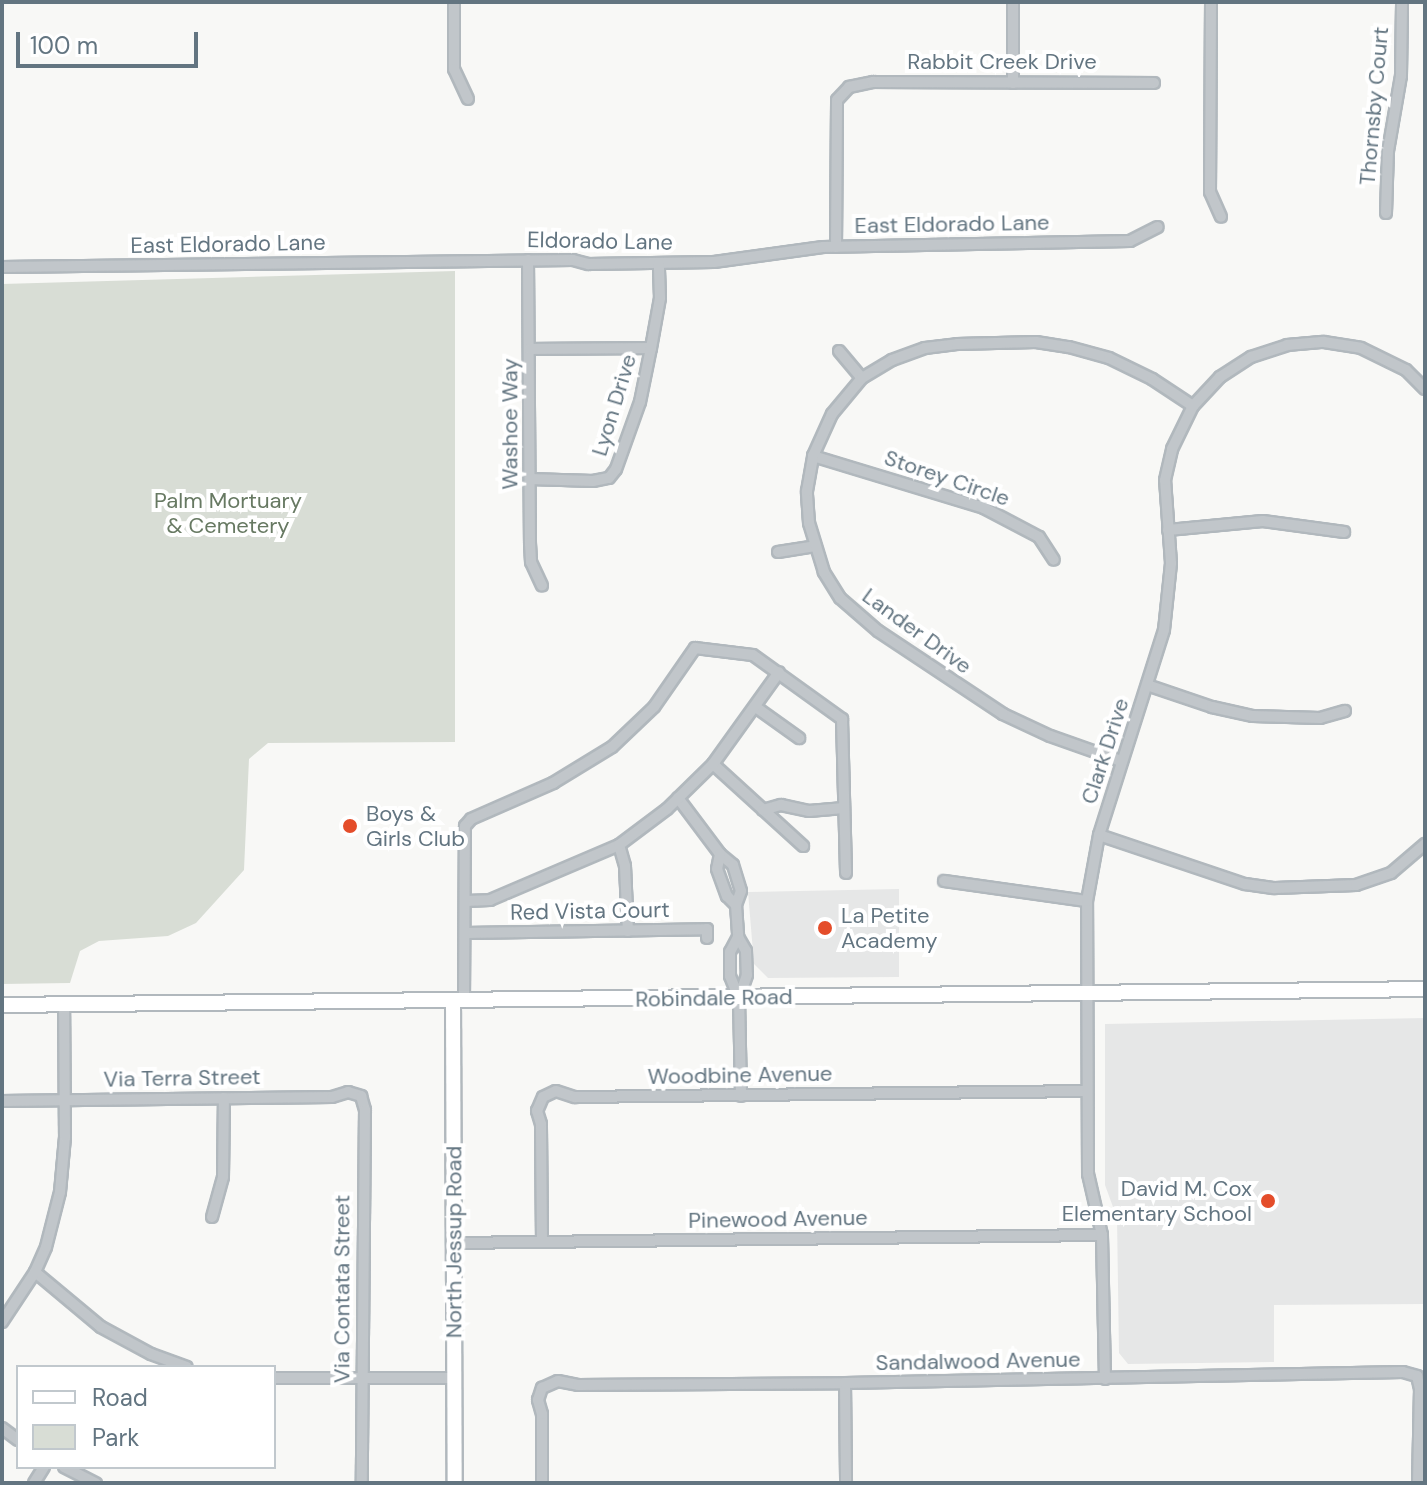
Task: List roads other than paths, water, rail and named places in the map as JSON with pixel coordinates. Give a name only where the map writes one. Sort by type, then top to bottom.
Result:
[{"type":"street","points":[[454,2],[454,69],[468,99]]},
{"type":"street","points":[[1013,2],[1013,83]]},
{"type":"street","points":[[1211,2],[1210,192],[1221,217]]},
{"type":"street","name":"Thornsby Court","points":[[1386,213],[1388,151],[1401,76],[1402,2]]},
{"type":"street","name":"Rabbit Creek Drive","points":[[836,247],[837,100],[849,87],[873,82],[1154,83]]},
{"type":"street","name":"East Eldorado Lane","points":[[744,257],[836,247],[1130,241],[1158,227]]},
{"type":"street","name":"Eldorado Lane","points":[[454,261],[659,263],[714,262],[744,257]]},
{"type":"street","name":"Washoe Way","points":[[528,260],[531,562],[542,586]]},
{"type":"street","name":"East Eldorado Lane","points":[[2,267],[454,261]]},
{"type":"street","name":"Lyon Drive","points":[[530,479],[609,478],[621,459],[634,421],[651,348],[660,298],[659,263]]},
{"type":"street","name":"Lander Drive","points":[[1121,761],[1050,736],[1003,714],[878,631],[840,598],[824,572],[814,546],[807,491],[813,456],[832,414],[862,378],[892,360],[925,348],[1036,342],[1109,358],[1152,379],[1193,406]]},
{"type":"street","name":"Clark Drive","points":[[1105,1379],[1102,1235],[1088,1174],[1087,901],[1099,835],[1164,630],[1169,597],[1165,480],[1172,449],[1193,406],[1220,377],[1251,357],[1287,345],[1324,342],[1378,354],[1406,370],[1425,389]]},
{"type":"street","points":[[530,349],[651,348]]},
{"type":"street","points":[[839,351],[862,378]]},
{"type":"street","name":"Storey Circle","points":[[813,456],[984,508],[1039,537],[1054,560]]},
{"type":"street","points":[[1168,530],[1263,521],[1344,532]]},
{"type":"street","points":[[778,552],[814,546]]},
{"type":"street","points":[[458,1001],[465,933],[465,826],[471,819],[553,783],[612,747],[654,707],[695,648],[753,655],[842,719],[846,873]]},
{"type":"street","points":[[465,901],[490,900],[619,845],[678,798],[713,764],[757,708],[779,672]]},
{"type":"street","points":[[1147,685],[1212,707],[1253,716],[1320,718],[1345,711]]},
{"type":"street","points":[[757,708],[799,738]]},
{"type":"street","points":[[713,764],[803,846]]},
{"type":"street","points":[[678,798],[720,854],[733,865],[741,891],[736,905],[738,937],[746,951],[747,975],[739,998],[741,1096]]},
{"type":"street","points":[[763,810],[781,805],[809,811],[844,808]]},
{"type":"street","points":[[1099,835],[1245,884],[1275,888],[1356,885],[1391,873],[1422,852]]},
{"type":"street","points":[[619,845],[625,866],[628,931]]},
{"type":"street","points":[[720,854],[717,869],[727,896],[736,905]]},
{"type":"street","points":[[944,881],[1087,901]]},
{"type":"street","name":"Red Vista Court","points":[[465,933],[707,929],[707,938]]},
{"type":"street","points":[[738,937],[730,952],[730,976],[739,998]]},
{"type":"street","name":"Robindale Road","points":[[2,1005],[1425,989]]},
{"type":"street","name":"North Jessup Road","points":[[455,1483],[454,1243],[458,1001]]},
{"type":"street","points":[[2,1322],[35,1272],[46,1247],[60,1192],[65,1100],[64,1004]]},
{"type":"street","name":"Woodbine Avenue","points":[[542,1242],[541,1124],[537,1111],[543,1097],[556,1091],[575,1097],[1087,1091]]},
{"type":"street","name":"Via Terra Street","points":[[2,1101],[332,1097],[348,1092],[361,1096]]},
{"type":"street","name":"Via Contata Street","points":[[361,1096],[365,1110],[362,1483]]},
{"type":"street","points":[[212,1217],[223,1177],[224,1098]]},
{"type":"street","name":"Pinewood Avenue","points":[[454,1243],[1102,1235]]},
{"type":"street","points":[[35,1272],[101,1327],[140,1349],[182,1365]]},
{"type":"street","name":"Sandalwood Avenue","points":[[542,1483],[542,1414],[538,1400],[542,1388],[558,1381],[578,1385],[845,1383],[1403,1372],[1417,1376],[1420,1389],[1418,1483]]},
{"type":"street","points":[[276,1378],[455,1378]]},
{"type":"street","points":[[845,1383],[846,1483]]},
{"type":"street","points":[[68,1469],[96,1483]]},
{"type":"place","name":"Boys & Girls Club","points":[[350,826]]},
{"type":"place","name":"La Petite Academy","points":[[825,928]]},
{"type":"place","name":"David M. Cox Elementary School","points":[[1268,1201]]},
{"type":"park label","name":"Palm Mortuary & Cemetery","points":[[228,512]]}]
